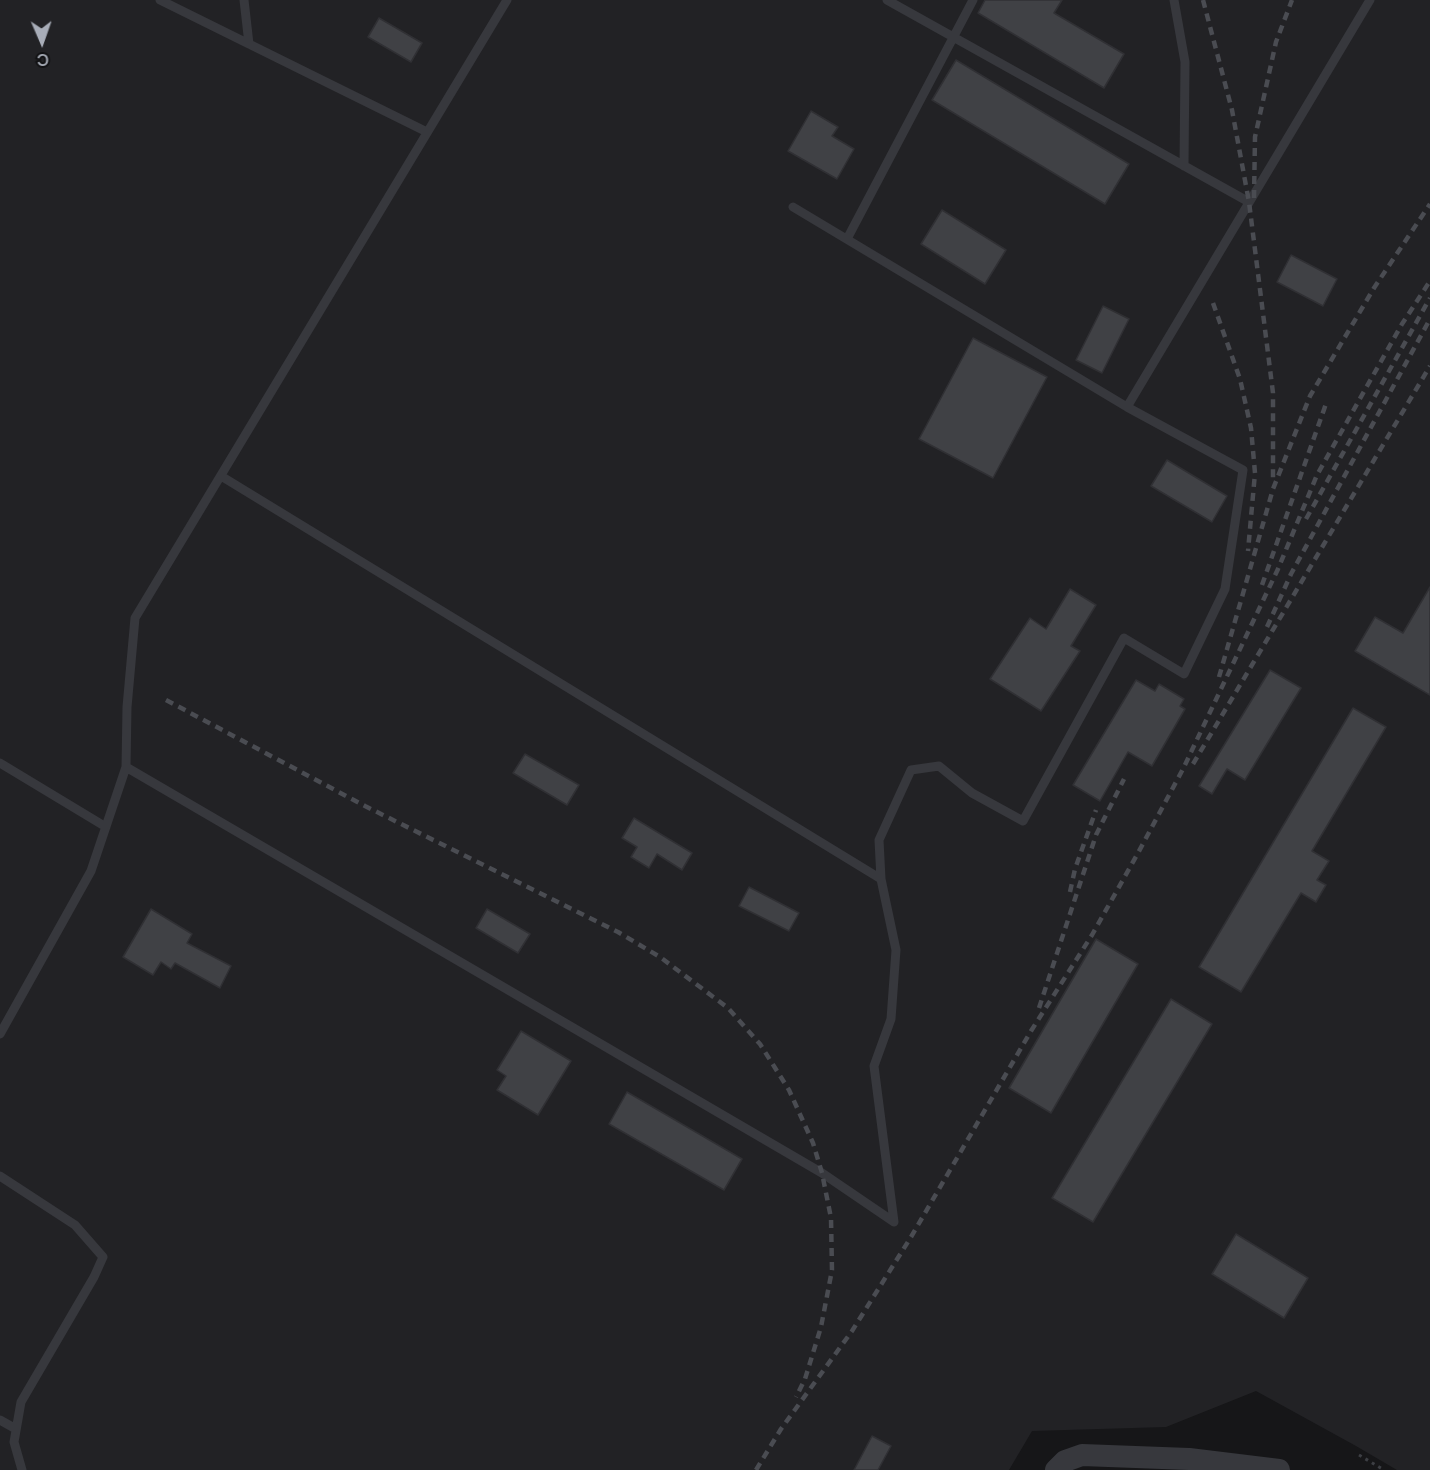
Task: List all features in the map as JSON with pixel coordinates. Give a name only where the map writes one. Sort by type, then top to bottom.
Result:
[{"type":"street","points":[[1056,1470],[1065,1461],[1082,1455],[1189,1459],[1279,1470]]},
{"type":"lane","points":[[160,0],[428,132]]},
{"type":"lane","points":[[244,0],[249,44]]},
{"type":"lane","points":[[0,1034],[91,871],[126,767],[127,707],[135,618],[507,0]]},
{"type":"lane","points":[[887,0],[1249,202]]},
{"type":"lane","points":[[847,239],[973,0]]},
{"type":"lane","points":[[1174,0],[1185,62],[1184,166]]},
{"type":"lane","points":[[1127,407],[1370,0]]},
{"type":"lane","points":[[126,767],[822,1173],[894,1222],[874,1066],[891,1019],[896,950],[881,879],[879,840],[911,770],[939,766],[972,793],[1023,821],[1124,638],[1184,674],[1225,589],[1243,470],[1127,407],[793,207]]},
{"type":"lane","points":[[221,476],[881,879]]},
{"type":"lane","points":[[0,763],[106,827]]},
{"type":"lane","points":[[0,1176],[75,1225],[103,1257],[94,1277],[21,1402],[14,1442],[22,1470]]},
{"type":"lane","points":[[0,1420],[16,1429]]},
{"type":"path","points":[[1359,1455],[1384,1470]]},
{"type":"shaded area","points":[[0,0],[1430,0],[1430,1470],[1397,1470],[1256,1391],[1166,1427],[1032,1431],[1009,1470],[0,1470]]},
{"type":"building","points":[[985,0],[1062,0],[1054,13],[1124,54],[1104,88],[978,13]]},
{"type":"building","points":[[379,18],[422,43],[411,62],[368,37]]},
{"type":"building","points":[[956,60],[1129,164],[1105,204],[932,100]]},
{"type":"building","points":[[811,111],[838,127],[832,136],[854,149],[837,179],[788,151]]},
{"type":"building","points":[[942,210],[1006,250],[985,284],[921,244]]},
{"type":"building","points":[[1291,255],[1337,279],[1323,306],[1277,282]]},
{"type":"building","points":[[1103,306],[1129,319],[1102,373],[1076,360]]},
{"type":"building","points":[[973,338],[1047,377],[993,478],[919,439]]},
{"type":"building","points":[[1167,460],[1227,496],[1212,522],[1151,486]]},
{"type":"building","points":[[1430,587],[1430,695],[1355,651],[1375,617],[1403,633]]},
{"type":"building","points":[[1070,589],[1096,605],[1071,646],[1080,651],[1041,711],[990,679],[1030,618],[1046,629]]},
{"type":"building","points":[[1270,670],[1301,688],[1245,780],[1227,769],[1212,794],[1199,786]]},
{"type":"building","points":[[1136,680],[1155,691],[1159,684],[1184,699],[1180,706],[1185,709],[1152,766],[1128,752],[1100,801],[1073,785]]},
{"type":"building","points":[[1353,708],[1386,727],[1312,851],[1329,861],[1317,880],[1326,885],[1316,902],[1301,893],[1241,992],[1199,967]]},
{"type":"building","points":[[525,754],[579,785],[567,805],[513,773]]},
{"type":"building","points":[[634,818],[692,853],[682,870],[657,854],[649,868],[631,857],[637,847],[622,838]]},
{"type":"building","points":[[749,887],[799,913],[789,931],[739,906]]},
{"type":"building","points":[[151,909],[192,934],[187,943],[231,966],[220,988],[175,963],[171,969],[161,962],[153,975],[123,957]]},
{"type":"building","points":[[487,909],[530,934],[518,953],[476,928]]},
{"type":"building","points":[[1096,939],[1138,964],[1051,1113],[1009,1088]]},
{"type":"building","points":[[1171,999],[1212,1024],[1093,1222],[1052,1198]]},
{"type":"building","points":[[521,1031],[571,1061],[538,1115],[497,1090],[506,1076],[497,1070]]},
{"type":"building","points":[[627,1092],[742,1159],[724,1190],[609,1124]]},
{"type":"building","points":[[1236,1234],[1308,1278],[1284,1318],[1212,1274]]},
{"type":"building","points":[[872,1436],[891,1446],[878,1470],[854,1470]]},
{"type":"railway","points":[[1203,0],[1232,110],[1249,202],[1273,393],[1273,483]]},
{"type":"railway","points":[[1254,198],[1255,137],[1276,42],[1292,0]]},
{"type":"railway","points":[[1219,677],[1273,489],[1310,396],[1374,288],[1430,204]]},
{"type":"railway","points":[[756,1470],[781,1429],[852,1331],[911,1237],[1031,1031],[1092,935],[1183,769],[1278,569],[1317,475],[1402,324],[1430,281]]},
{"type":"railway","points":[[1306,519],[1430,298]]},
{"type":"railway","points":[[1213,303],[1240,379],[1251,428],[1255,473],[1248,551]]},
{"type":"railway","points":[[1267,627],[1291,574],[1430,319]]},
{"type":"railway","points":[[1193,764],[1430,366]]},
{"type":"railway","points":[[1262,585],[1327,401]]},
{"type":"railway","points":[[166,700],[365,806],[618,932],[660,957],[728,1008],[760,1044],[789,1090],[813,1143],[831,1218],[832,1270],[821,1327],[805,1379],[796,1397]]},
{"type":"railway","points":[[1039,1008],[1096,835],[1124,779]]},
{"type":"railway","points":[[1070,892],[1075,869],[1096,810]]}]
